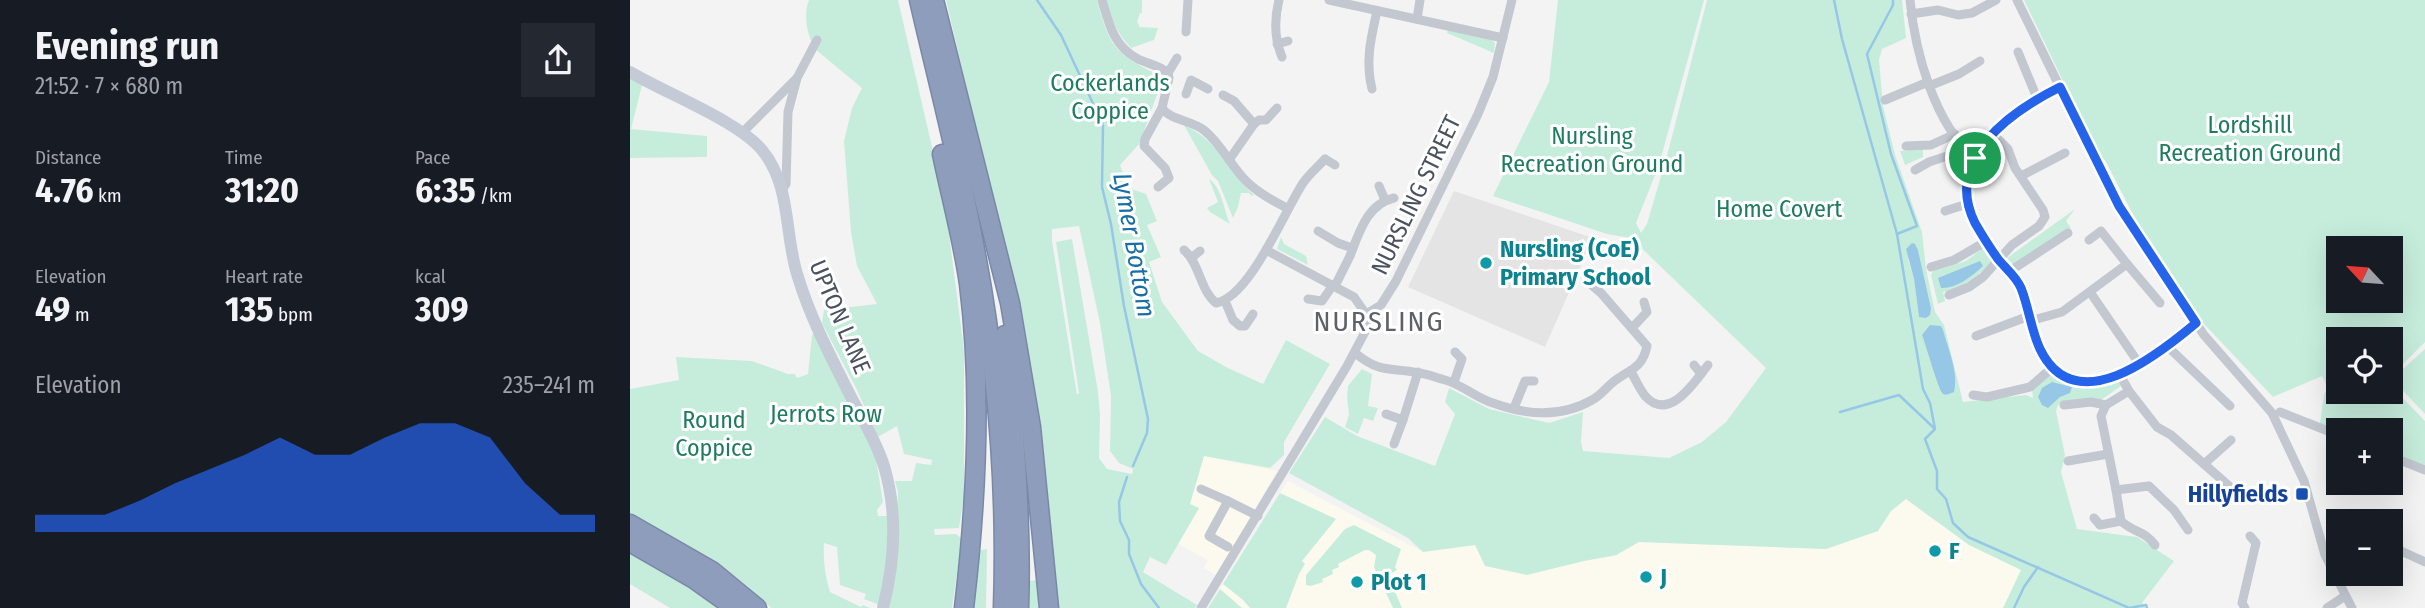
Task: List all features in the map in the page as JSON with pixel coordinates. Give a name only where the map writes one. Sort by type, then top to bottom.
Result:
[{"type":"highway","points":[[911,0],[969,284],[974,345],[974,482],[964,608]]},
{"type":"highway","points":[[919,0],[975,247],[986,311],[1003,495],[1003,608]]},
{"type":"highway","points":[[934,0],[1010,303],[1031,427],[1049,608]]},
{"type":"highway","points":[[992,238],[1015,438],[1020,522],[1019,608]]},
{"type":"highway","points":[[630,524],[712,571],[757,608]]},
{"type":"highway","points":[[630,542],[694,579],[735,608]]},
{"type":"street","points":[[1102,0],[1116,41],[1131,55],[1168,73]]},
{"type":"street","points":[[1186,32],[1188,0]]},
{"type":"street","points":[[1279,0],[1275,15],[1277,44],[1282,57]]},
{"type":"street","points":[[1329,0],[1503,38]]},
{"type":"street","points":[[1416,19],[1420,0]]},
{"type":"street","name":"NURSLING STREET","points":[[1201,608],[1354,353],[1366,330],[1366,314],[1384,301],[1429,218],[1493,77],[1512,0]]},
{"type":"street","points":[[1910,0],[1916,42],[1937,104],[1965,150],[1975,158]]},
{"type":"street","points":[[2017,0],[2119,206],[2196,323],[2272,413],[2304,481],[2325,555],[2352,608]]},
{"type":"street","points":[[1911,14],[1938,10],[1958,15],[1972,13],[1996,1]]},
{"type":"street","points":[[1372,89],[1368,48],[1377,11]]},
{"type":"street","points":[[782,190],[786,184],[788,112],[797,78],[817,40]]},
{"type":"street","points":[[1277,44],[1288,41]]},
{"type":"street","points":[[2018,52],[2038,98]]},
{"type":"street","points":[[1158,187],[1173,180],[1144,146],[1145,139],[1161,108],[1168,73],[1177,58]]},
{"type":"street","points":[[1885,100],[1959,74],[1980,61]]},
{"type":"street","name":"UPTON LANE","points":[[630,72],[742,133],[762,150],[775,172],[782,190],[793,261],[801,288],[825,345],[883,463],[894,522],[891,577],[883,608]]},
{"type":"street","points":[[742,133],[797,78]]},
{"type":"street","points":[[1186,94],[1191,80],[1208,89]]},
{"type":"street","points":[[2060,87],[2019,110],[1993,134],[1975,158],[1966,179],[1967,204],[1998,259],[2021,288],[2040,349],[2053,367],[2064,376],[2078,382],[2088,382],[2120,375],[2140,365],[2196,323]]},
{"type":"street","points":[[1223,95],[1234,101],[1245,116],[1256,122],[1266,120],[1277,108]]},
{"type":"street","points":[[1161,108],[1165,113],[1199,126],[1207,132],[1256,190],[1287,208]]},
{"type":"street","points":[[1229,160],[1256,122]]},
{"type":"street","points":[[1906,146],[1931,145],[1955,134]]},
{"type":"street","points":[[1949,295],[1969,288],[2012,245],[2039,226],[2045,217],[2015,168],[2008,149],[1993,134]]},
{"type":"street","points":[[1915,170],[1929,162],[1965,150]]},
{"type":"street","points":[[2021,176],[2065,153]]},
{"type":"street","points":[[1184,250],[1191,258],[1210,298],[1216,303],[1224,302],[1242,286],[1266,250],[1287,208],[1306,179],[1325,156],[1335,165]]},
{"type":"street","points":[[1308,299],[1323,305],[1361,227],[1370,214],[1390,199],[1379,186]]},
{"type":"street","points":[[1945,211],[1967,204]]},
{"type":"street","points":[[2089,240],[2101,230],[2160,303]]},
{"type":"street","points":[[1318,231],[1352,248]]},
{"type":"street","points":[[2010,271],[2068,233]]},
{"type":"street","points":[[1931,267],[1961,257],[1987,241]]},
{"type":"street","points":[[1266,250],[1354,297],[1366,314]]},
{"type":"street","points":[[1191,258],[1200,251]]},
{"type":"street","points":[[1976,336],[2029,318],[2062,312],[2127,264]]},
{"type":"street","points":[[1354,353],[1368,364],[1385,370],[1418,372],[1454,382],[1492,403],[1541,414],[1568,410],[1594,399],[1615,381],[1631,372],[1644,359],[1647,346],[1604,290],[1587,281]]},
{"type":"street","points":[[2090,292],[2140,365]]},
{"type":"street","points":[[1224,302],[1233,320],[1240,327],[1245,326],[1253,314]]},
{"type":"street","points":[[1632,328],[1649,308]]},
{"type":"street","points":[[2167,346],[2230,406]]},
{"type":"street","points":[[1454,382],[1462,356]]},
{"type":"street","points":[[1694,365],[1701,374]]},
{"type":"street","points":[[1631,372],[1647,398],[1661,405],[1678,401],[1708,365]]},
{"type":"street","points":[[1973,395],[1987,397],[2030,387],[2053,367]]},
{"type":"street","points":[[1394,444],[1418,372]]},
{"type":"street","points":[[2120,375],[2157,427],[2171,435],[2229,486]]},
{"type":"street","points":[[1514,408],[1526,378]]},
{"type":"street","points":[[2129,391],[2106,405],[2101,416],[2121,521],[2128,527],[2148,535],[2155,545]]},
{"type":"street","points":[[2064,405],[2091,402],[2106,405]]},
{"type":"street","points":[[2280,412],[2326,430]]},
{"type":"street","points":[[1387,414],[1403,420]]},
{"type":"street","points":[[2204,464],[2231,440]]},
{"type":"street","points":[[2068,461],[2108,454]]},
{"type":"street","points":[[2403,461],[2425,470]]},
{"type":"street","points":[[2116,491],[2149,486],[2174,510],[2188,530]]},
{"type":"street","points":[[1201,489],[1258,516]]},
{"type":"street","points":[[1228,501],[1209,536],[1228,547]]},
{"type":"street","points":[[2094,518],[2100,525],[2121,521]]},
{"type":"street","points":[[2245,608],[2242,603],[2257,539]]},
{"type":"street","points":[[2403,555],[2425,562]]},
{"type":"street","points":[[2327,608],[2345,596]]},
{"type":"shaded area","points":[[1454,191],[1593,238],[1545,347],[1408,287]]},
{"type":"shaded area","points":[[1204,456],[1277,471],[1216,575],[1204,568],[1208,560],[1178,544],[1199,509],[1190,504]]},
{"type":"shaded area","points":[[1288,481],[1423,552],[1475,545],[1584,561],[1616,556],[1639,542],[1826,549],[1878,531],[1891,511],[1906,499],[1932,519],[2047,583],[2044,608],[1208,608]]},
{"type":"green space","points":[[809,0],[898,0],[945,203],[964,350],[964,497],[959,528],[934,529],[935,535],[956,534],[962,539],[952,608],[887,608],[895,580],[898,492],[895,481],[912,481],[916,463],[931,465],[932,460],[904,454],[897,426],[878,437],[822,323],[824,310],[877,304],[857,266],[851,232],[844,141],[852,108],[862,88],[815,49],[807,25]]},
{"type":"green space","name":"Cockerlands Coppice","points":[[946,0],[1097,0],[1107,30],[1118,49],[1125,56],[1163,77],[1140,143],[1120,165],[1129,188],[1146,194],[1157,221],[1147,225],[1161,257],[1149,262],[1162,302],[1198,351],[1263,384],[1286,340],[1330,364],[1284,442],[1284,455],[1270,468],[1204,456],[1190,504],[1199,508],[1166,565],[1150,557],[1143,572],[1197,605],[1195,608],[1055,608],[1009,269]],"holes":[[[1079,226],[1100,323],[1111,396],[1110,451],[1119,463],[1133,469],[1132,474],[1107,469],[1099,458],[1098,392],[1072,239],[1056,242],[1079,393],[1077,395],[1052,229]]]},
{"type":"green space","points":[[1106,0],[1142,0],[1142,13],[1137,22],[1140,27],[1158,28],[1154,40],[1131,48],[1115,26]]},
{"type":"green space","name":"Home Covert","points":[[1558,0],[1704,0],[1659,165],[1636,223],[1641,233],[1647,224],[1668,152],[1707,0],[1902,0],[1906,38],[1882,49],[1879,60],[1883,106],[1895,155],[1922,232],[1935,312],[1944,325],[1963,402],[2026,395],[2033,398],[2032,390],[2052,373],[2076,385],[2091,385],[2116,378],[2121,386],[2101,400],[2084,399],[2058,405],[2056,411],[2065,455],[2061,472],[2077,529],[2137,537],[2174,561],[2142,603],[2146,608],[2003,608],[2021,570],[1969,545],[1906,499],[1891,511],[1878,531],[1826,549],[1639,542],[1616,555],[1527,575],[1485,566],[1475,545],[1423,552],[1408,538],[1289,473],[1325,417],[1357,436],[1435,466],[1455,414],[1445,402],[1449,388],[1489,409],[1549,423],[1583,412],[1583,451],[1669,458],[1702,442],[1726,422],[1766,368],[1631,238],[1607,234],[1493,196],[1549,82]],"holes":[[[1918,250],[1931,308],[1919,317],[1914,279],[1908,259]]]},
{"type":"green space","name":"Lordshill Recreation Ground","points":[[2024,0],[2425,0],[2425,342],[2403,364],[2403,327],[2326,327],[2326,384],[2322,376],[2273,397],[2172,290],[2105,160],[2101,160]]},
{"type":"green space","points":[[1448,29],[1489,38],[1495,43],[1494,53],[1447,33]]},
{"type":"green space","points":[[630,77],[642,85],[631,129],[707,136],[707,157],[630,158]]},
{"type":"green space","points":[[1184,125],[1197,132],[1215,148],[1254,195],[1241,193],[1233,218],[1218,181]]},
{"type":"green space","points":[[1923,149],[1923,157],[1905,165],[1900,151]]},
{"type":"green space","points":[[1209,179],[1220,194],[1230,224],[1207,208],[1218,202]]},
{"type":"green space","points":[[2075,209],[2066,221],[2071,228],[2014,266],[2007,258]]},
{"type":"green space","points":[[1281,237],[1284,244],[1306,256],[1308,265],[1277,249]]},
{"type":"green space","points":[[1983,248],[1992,261],[1970,281],[1943,292],[1945,301],[1938,304],[1931,275],[1933,271],[1966,261]]},
{"type":"green space","points":[[816,332],[876,459],[883,502],[877,510],[878,516],[889,516],[891,548],[880,605],[864,599],[866,594],[840,585],[837,547],[824,543],[827,580],[830,592],[861,607],[863,605],[870,608],[771,608],[722,567],[630,515],[630,389],[679,380],[676,357],[752,361],[795,374],[797,378],[808,374],[812,335]]},
{"type":"green space","points":[[2425,349],[2425,414],[2403,391],[2403,369]]},
{"type":"green space","points":[[1362,369],[1372,374],[1368,406],[1378,408],[1373,421],[1364,418],[1358,434],[1345,427],[1349,415],[1348,386]]},
{"type":"green space","name":"Lordshill Recreation Ground","points":[[2326,391],[2326,404],[2403,404],[2403,398],[2425,421],[2425,466],[2403,456],[2403,418],[2326,418],[2326,426],[2320,424]]},
{"type":"green space","points":[[1280,493],[1336,519],[1302,561],[1305,564],[1286,608],[1250,608],[1223,584]]},
{"type":"green space","points":[[1354,525],[1401,549],[1395,567],[1397,570],[1388,575],[1402,608],[1393,608],[1374,567],[1376,555],[1369,550],[1338,564],[1339,567],[1332,570],[1333,574],[1322,579],[1323,582],[1306,585],[1306,575],[1345,529]]},
{"type":"green space","points":[[987,549],[986,608],[968,608],[975,551]]},
{"type":"green space","points":[[630,550],[648,559],[719,608],[670,608],[630,584]]},
{"type":"green space","points":[[1037,580],[1039,608],[1027,608],[1028,581]]},
{"type":"green space","points":[[1220,589],[1242,608],[1208,608]]},
{"type":"water","points":[[1912,243],[1918,250],[1931,308],[1930,315],[1926,318],[1919,317],[1914,279],[1906,249]]},
{"type":"water","points":[[1980,261],[1983,266],[1968,278],[1952,287],[1941,288],[1938,278]]},
{"type":"water","points":[[1930,325],[1941,326],[1952,361],[1954,392],[1947,395],[1941,391],[1922,335]]},
{"type":"water","points":[[2052,382],[2072,387],[2070,393],[2060,397],[2048,408],[2042,405],[2038,397],[2042,388]]},
{"type":"waterway","name":"Lymer Bottom","points":[[1037,0],[1061,35],[1103,125],[1102,187],[1148,419],[1147,433],[1133,466]]},
{"type":"waterway","points":[[1834,0],[1842,39],[1897,234],[1923,389],[1930,403],[1935,429],[1925,439],[1937,471],[1937,489],[1946,499],[1953,523],[1968,537],[2129,608],[2146,605],[2147,608]]},
{"type":"waterway","points":[[1893,0],[1893,5],[1867,54],[1891,154],[1917,226],[1897,234]]},
{"type":"waterway","points":[[1840,412],[1899,395],[1934,428]]},
{"type":"waterway","name":"Lymer Bottom","points":[[1127,477],[1119,502],[1120,521],[1129,540],[1129,554],[1141,584],[1159,608]]},
{"type":"waterway","points":[[2014,608],[2038,567]]},
{"type":"place","name":"Nursling (CoE) Primary School","points":[[1486,263]]},
{"type":"place","name":"Hillyfields","points":[[2302,494]]},
{"type":"place","name":"F","points":[[1935,551]]},
{"type":"place","name":"J","points":[[1646,577]]},
{"type":"place","name":"Plot 1","points":[[1357,582]]},
{"type":"district","name":"NURSLING","points":[[1379,321]]},
{"type":"route","points":[[2060,87],[2119,206],[2196,323],[2144,362],[2120,375],[2088,382],[2078,382],[2064,376],[2053,367],[2040,349],[2021,288],[1998,259],[1967,204],[1966,179],[1975,158],[2005,121],[2038,98],[2060,87]]},
{"type":"park label","name":"Nursling Recreation Ground","points":[[1592,150]]},
{"type":"park label","name":"Jerrots Row","points":[[826,414]]},
{"type":"park label","name":"Round Coppice","points":[[714,434]]}]
